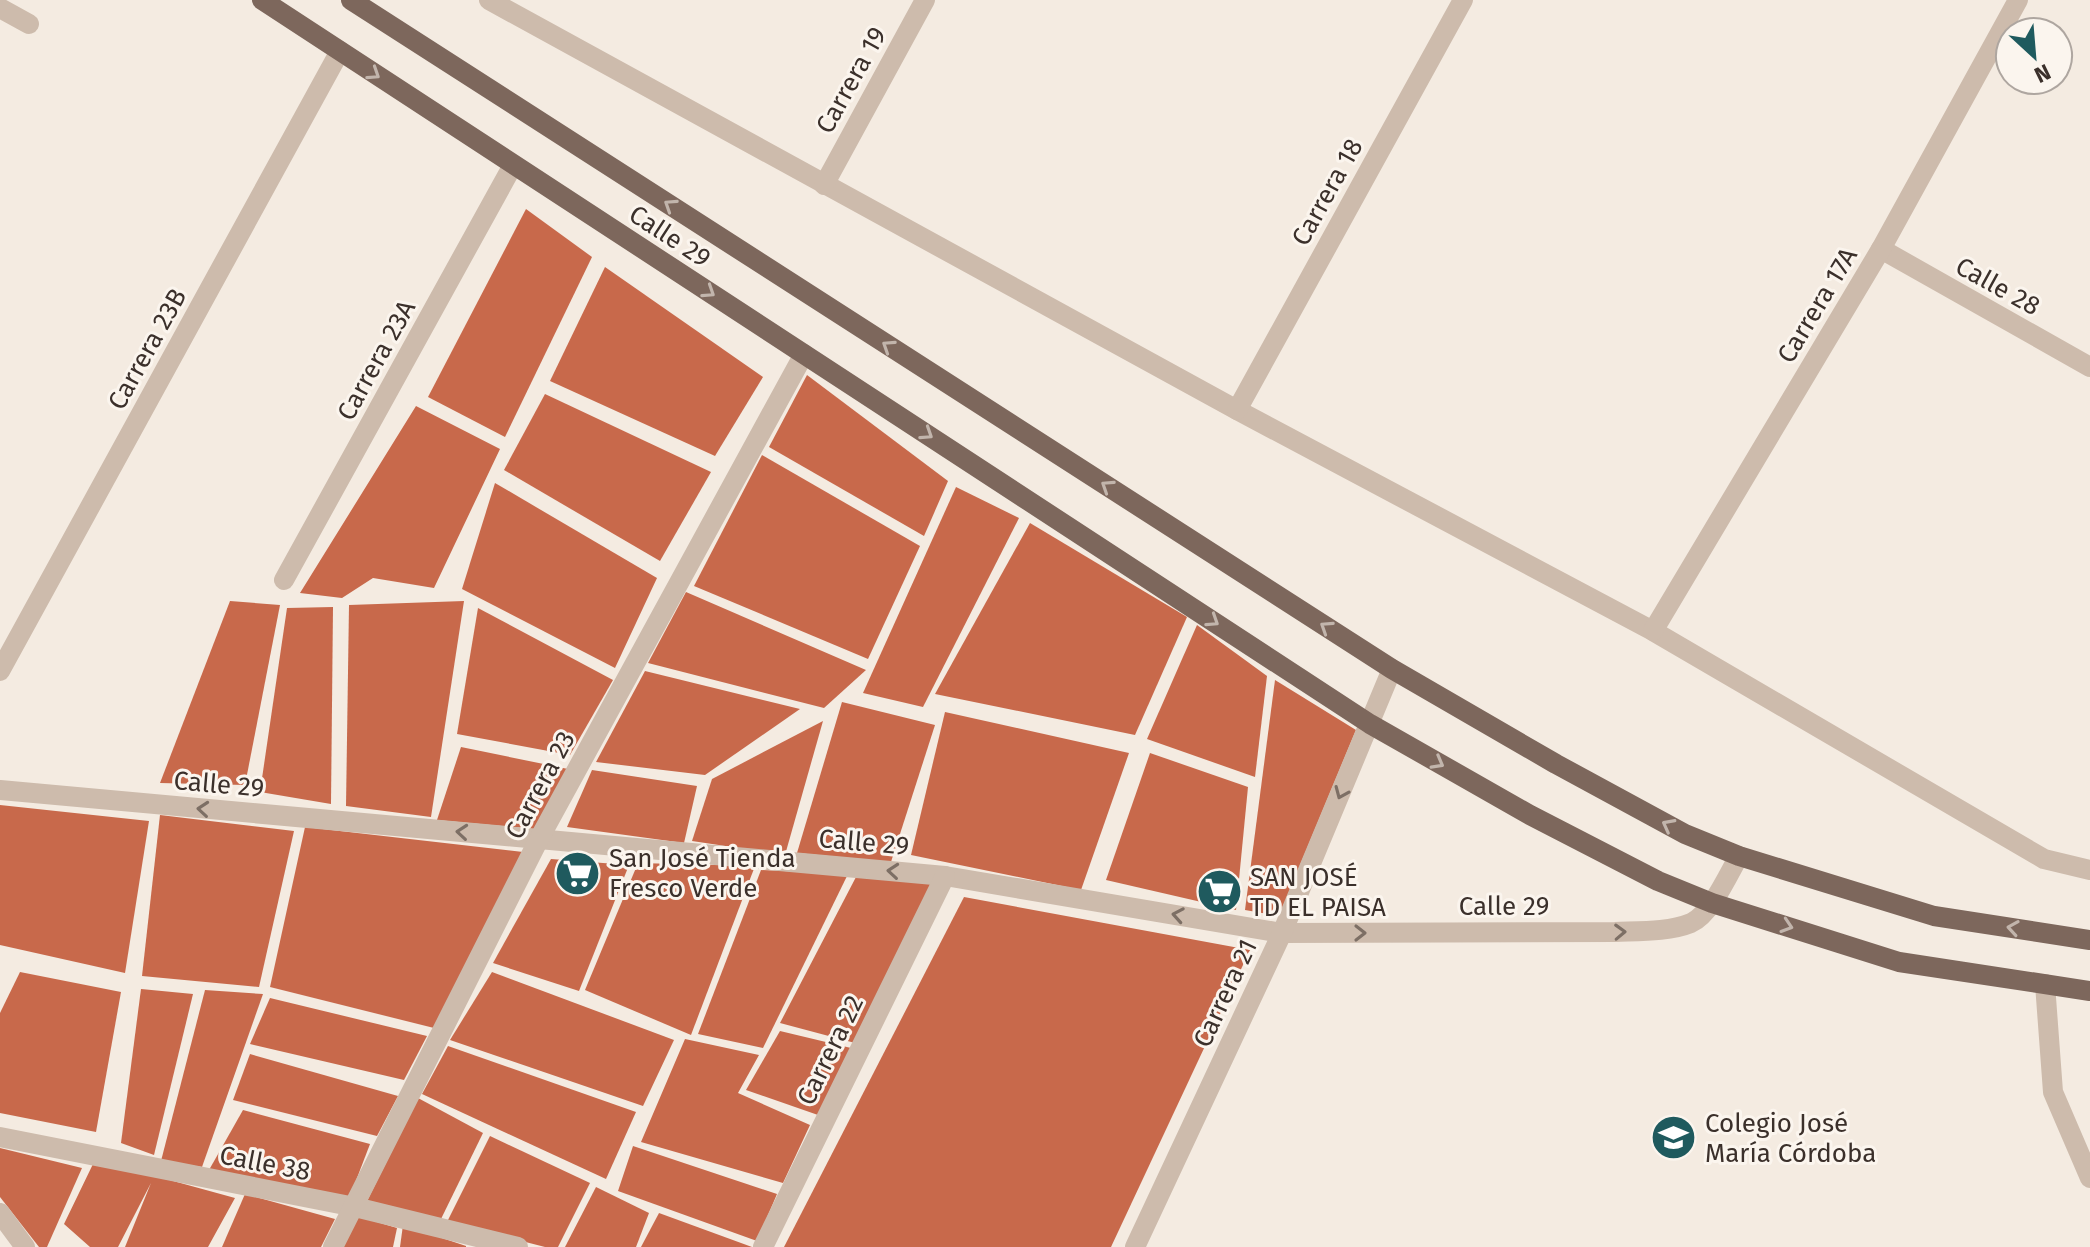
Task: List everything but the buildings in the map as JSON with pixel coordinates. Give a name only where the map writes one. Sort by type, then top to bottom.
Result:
[{"type":"main road","name":"Calle 29","points":[[262,0],[1370,724],[1530,815],[1658,881],[1712,903],[1899,962],[2090,991]]},
{"type":"main road","name":"Calle 29","points":[[351,0],[378,7],[1392,669],[1659,820],[1739,856],[1934,916],[2090,940]]},
{"type":"street","points":[[489,0],[1237,410],[1653,631],[2044,859],[2090,870]]},
{"type":"street","name":"Carrera 19","points":[[824,185],[925,0]]},
{"type":"street","name":"Carrera 18","points":[[1237,410],[1463,0]]},
{"type":"street","name":"Carrera 17A","points":[[1653,631],[1881,249],[2018,0]]},
{"type":"street","points":[[0,8],[29,24]]},
{"type":"street","name":"Carrera 23B","points":[[0,671],[340,51]]},
{"type":"street","name":"Carrera 23A","points":[[284,580],[513,165]]},
{"type":"street","name":"Calle 28","points":[[1881,249],[2090,367]]},
{"type":"street","name":"Carrera 23","points":[[333,1247],[539,839],[804,354]]},
{"type":"street","name":"Carrera 21","points":[[1135,1247],[1282,933],[1392,669]]},
{"type":"street","name":"Calle 29","points":[[0,790],[945,876],[1282,933],[1660,930],[1693,922],[1712,903],[1739,856]]},
{"type":"street","name":"Carrera 22","points":[[763,1247],[945,876]]},
{"type":"street","points":[[2045,984],[2053,1092],[2090,1178]]},
{"type":"street","name":"Calle 38","points":[[0,1137],[355,1207],[518,1247]]},
{"type":"street","points":[[0,1213],[25,1247]]},
{"type":"place","name":"San José Tienda Fresco Verde","points":[[578,873]]},
{"type":"place","name":"SAN JOSÉ TD EL PAISA","points":[[1219,892]]},
{"type":"place","name":"Colegio José María Córdoba","points":[[1674,1138]]}]
